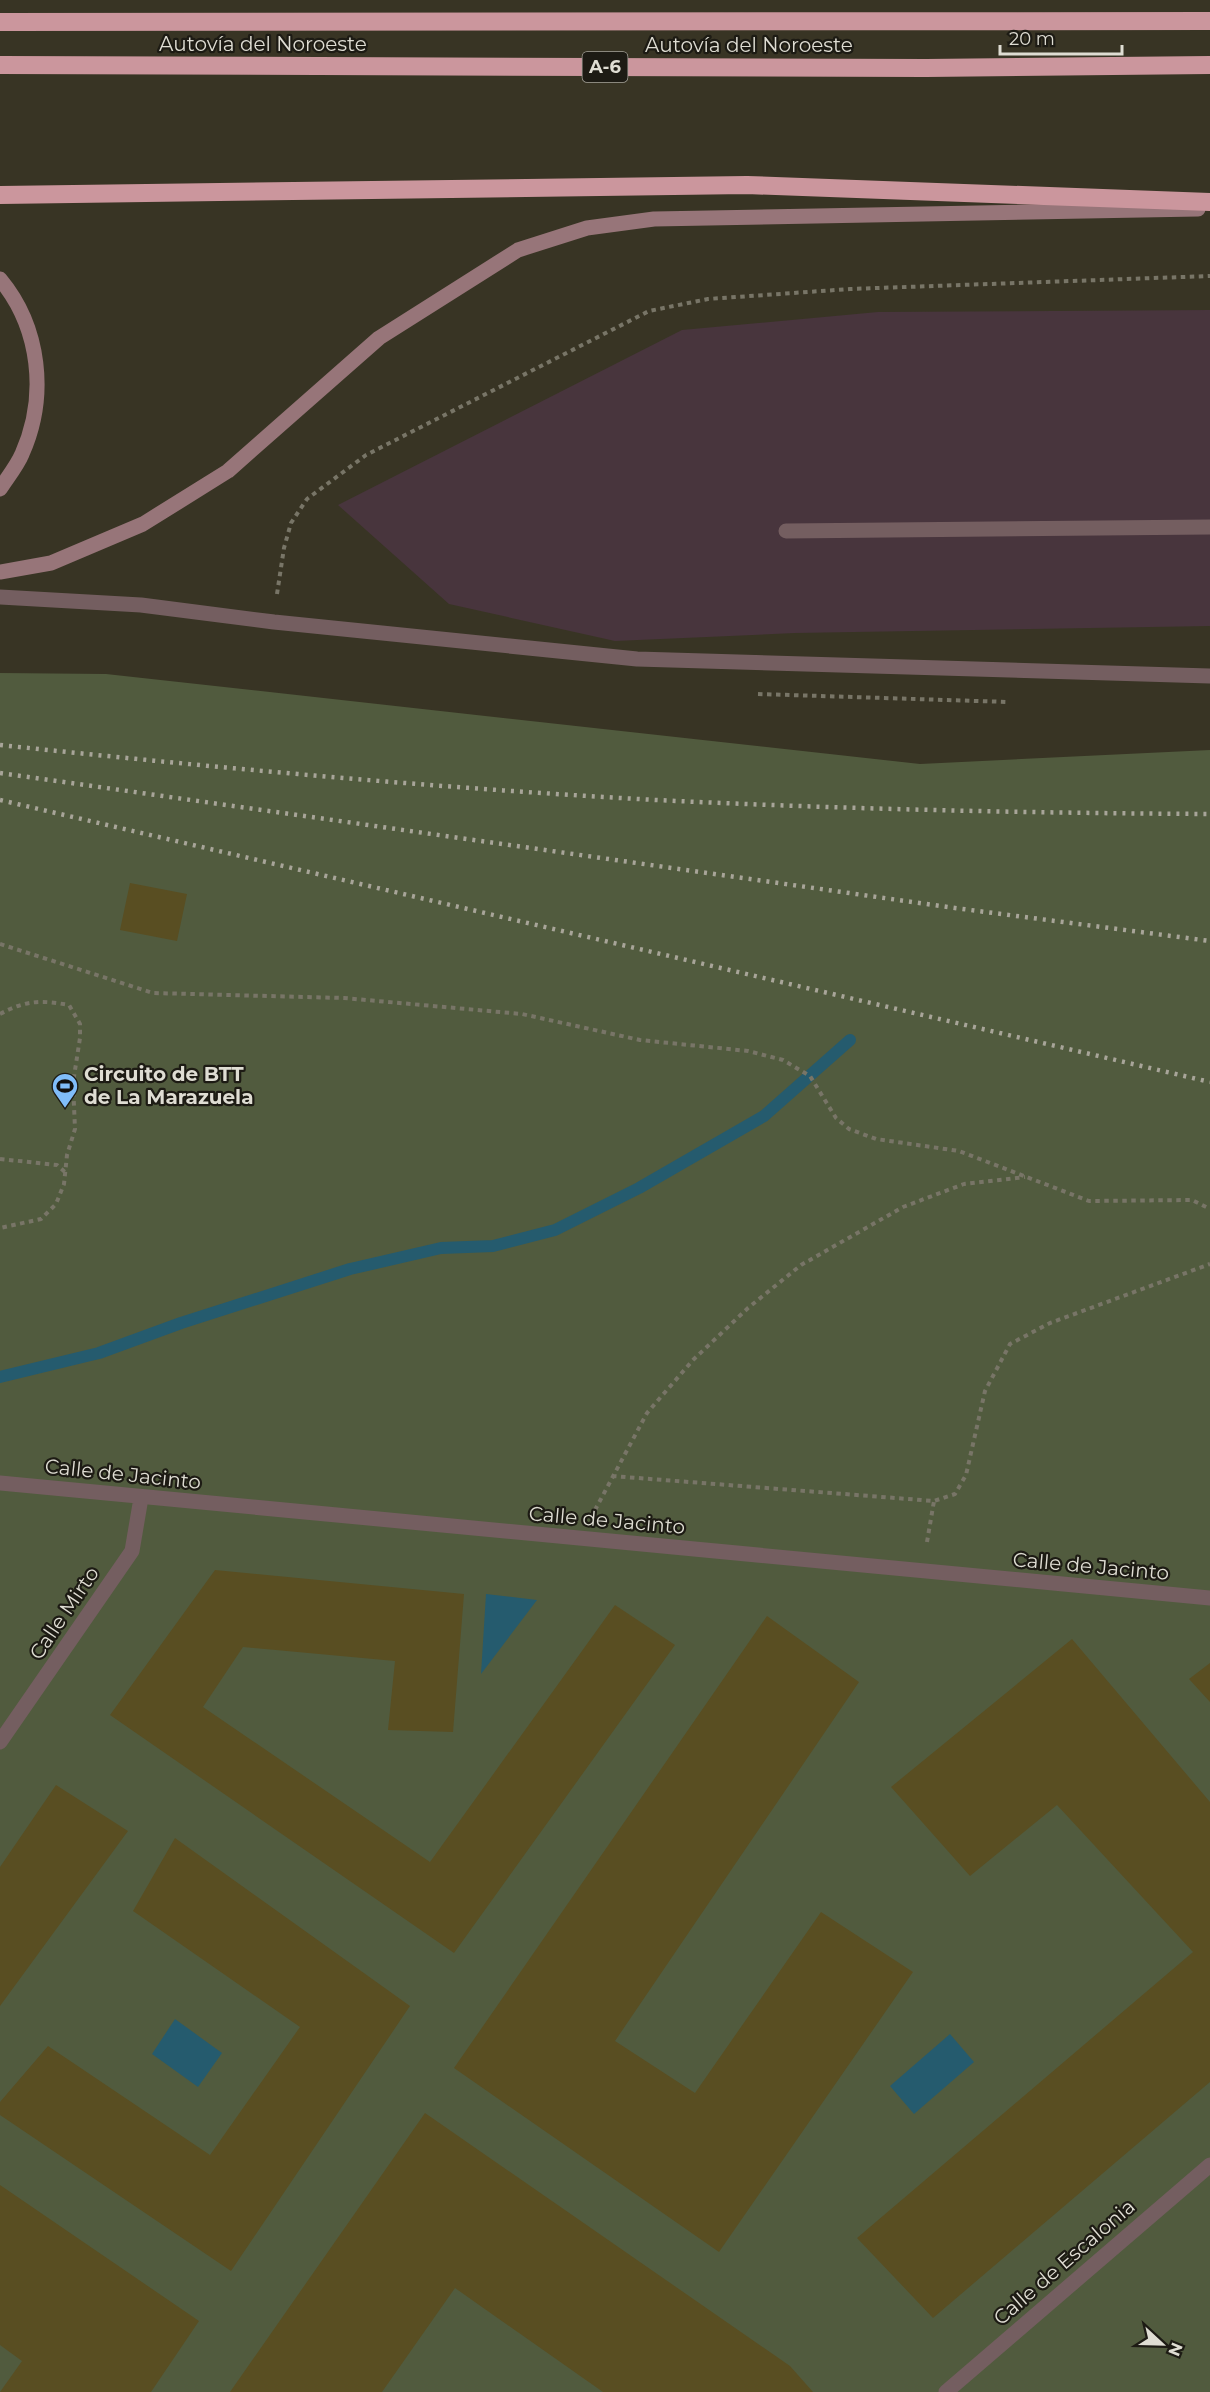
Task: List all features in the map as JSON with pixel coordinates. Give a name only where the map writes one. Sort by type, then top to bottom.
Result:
[{"type":"highway","points":[[0,22],[1210,21]]},
{"type":"highway","name":"Autovía del Noroeste","points":[[0,65],[926,68],[1210,64]]},
{"type":"highway","points":[[0,195],[747,185],[1210,202]]},
{"type":"street","points":[[0,572],[51,563],[143,524],[228,471],[380,338],[518,250],[587,228],[654,219],[1210,209]]},
{"type":"street","points":[[0,279],[13,294],[35,348],[38,395],[22,453],[0,489]]},
{"type":"street","points":[[786,531],[1210,527]]},
{"type":"street","points":[[0,597],[141,605],[274,622],[637,659],[1210,676]]},
{"type":"street","name":"Calle de Jacinto","points":[[0,1483],[1210,1598]]},
{"type":"street","name":"Calle Mirto","points":[[0,1742],[132,1551],[141,1498]]},
{"type":"street","name":"Calle de Escalonia","points":[[946,2392],[1210,2164]]},
{"type":"path","points":[[275,605],[284,548],[291,523],[307,499],[366,455],[649,311],[708,299],[850,289],[1210,276]]},
{"type":"path","points":[[0,944],[153,993],[344,998],[522,1014],[640,1040],[748,1051],[783,1060],[810,1076],[836,1118],[849,1129],[876,1139],[959,1151],[1089,1201],[1192,1200],[1210,1209]]},
{"type":"path","points":[[0,1014],[15,1006],[41,1000],[69,1005],[76,1014],[81,1038],[73,1083],[75,1129],[67,1155],[66,1172],[56,1204],[41,1219],[0,1228]]},
{"type":"path","points":[[0,1160],[57,1165],[66,1172]]},
{"type":"path","points":[[586,1539],[595,1510],[646,1413],[693,1360],[748,1308],[801,1265],[903,1207],[964,1184],[1026,1177]]},
{"type":"path","points":[[612,1476],[934,1501],[955,1494],[966,1475],[985,1390],[1010,1344],[1050,1323],[1210,1264]]},
{"type":"path","points":[[923,1571],[934,1501]]},
{"type":"shaded area","points":[[1210,310],[1210,626],[795,633],[615,641],[449,604],[338,505],[682,330],[878,312]]},
{"type":"green space","points":[[0,673],[106,674],[920,764],[1210,750],[1210,2392],[0,2392]]},
{"type":"water","points":[[486,1594],[537,1600],[481,1674]]},
{"type":"water","points":[[175,2019],[222,2053],[198,2087],[152,2054]]},
{"type":"water","points":[[950,2034],[974,2062],[914,2114],[890,2086]]},
{"type":"building","points":[[130,883],[187,894],[177,941],[120,930]]},
{"type":"building","points":[[215,1570],[464,1594],[453,1732],[388,1730],[395,1661],[243,1647],[203,1707],[430,1862],[615,1605],[675,1645],[454,1953],[110,1715]]},
{"type":"building","points":[[767,1616],[859,1682],[615,2041],[695,2093],[821,1912],[913,1972],[719,2252],[454,2068]]},
{"type":"building","points":[[1072,1639],[1210,1802],[1210,2082],[933,2318],[857,2238],[1193,1952],[1057,1805],[970,1876],[891,1787]]},
{"type":"building","points":[[1210,1663],[1210,1702],[1189,1679]]},
{"type":"building","points":[[56,1785],[128,1831],[0,2006],[0,1867]]},
{"type":"building","points":[[175,1838],[410,2006],[231,2271],[0,2115],[0,2102],[48,2046],[210,2155],[300,2027],[133,1911]]},
{"type":"building","points":[[425,2113],[790,2366],[813,2392],[603,2392],[455,2288],[382,2392],[230,2392]]},
{"type":"building","points":[[0,2185],[199,2321],[151,2392],[0,2392],[22,2361],[0,2345]]},
{"type":"waterway","points":[[0,1377],[99,1353],[181,1323],[350,1269],[441,1248],[493,1246],[555,1230],[639,1188],[764,1116],[850,1040]]},
{"type":"railway","points":[[0,745],[328,777],[656,800],[933,810],[1210,814]]},
{"type":"railway","points":[[0,773],[955,908],[1210,941]]},
{"type":"railway","points":[[0,800],[1210,1082]]},
{"type":"place","name":"Circuito de BTT de La Marazuela","points":[[65,1109]]}]
